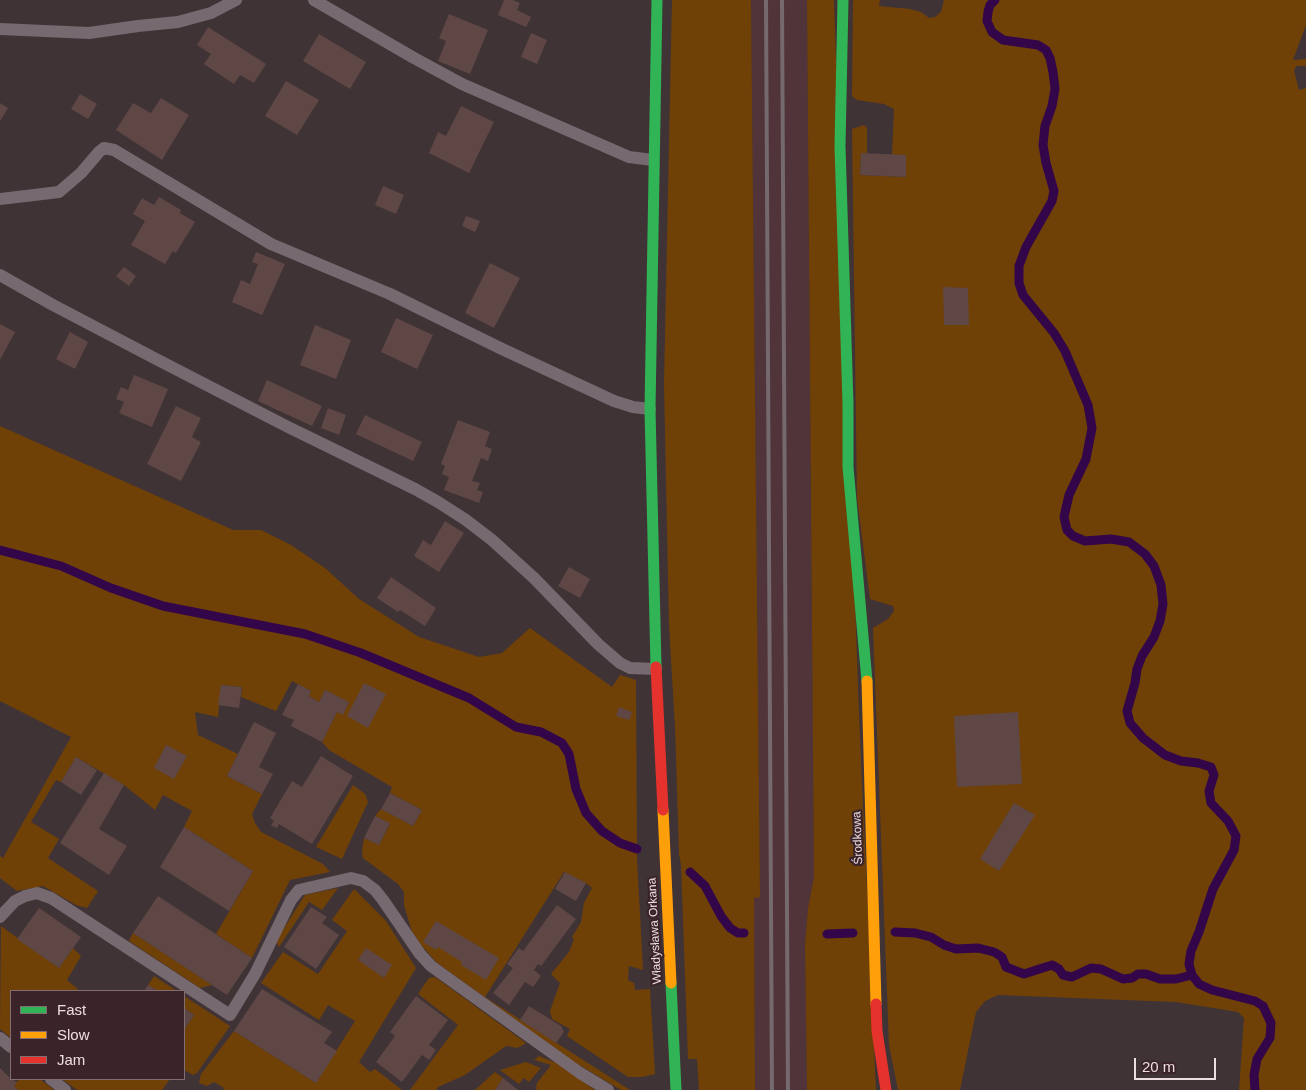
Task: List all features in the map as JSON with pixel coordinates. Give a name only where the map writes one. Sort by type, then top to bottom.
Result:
[{"type":"street","name":"Władysława Orkana","points":[[657,0],[650,408],[656,669],[676,1090]]},
{"type":"street","name":"Środkowa","points":[[843,0],[840,146],[848,404],[848,467],[868,694],[877,1031],[886,1090]]},
{"type":"lane","points":[[0,29],[89,33],[178,22],[211,13],[236,0]]},
{"type":"lane","points":[[314,0],[462,84],[629,157],[653,160]]},
{"type":"lane","points":[[0,199],[60,192],[82,173],[104,148],[114,150],[271,244],[390,294],[614,401],[633,407],[650,408]]},
{"type":"lane","points":[[0,275],[167,365],[438,502],[466,520],[499,547],[534,578],[598,644],[620,663],[630,668],[641,670],[656,669]]},
{"type":"lane","points":[[0,917],[15,901],[25,896],[37,893],[51,898],[230,1015],[255,974],[291,900],[299,890],[351,878],[363,881],[375,890],[414,947],[431,966],[580,1073],[608,1090]]},
{"type":"lane","points":[[0,1038],[10,1046]]},
{"type":"lane","points":[[52,1080],[65,1090]]},
{"type":"shaded area","points":[[672,0],[751,0],[760,897],[754,898],[755,1090],[699,1090],[697,1059],[688,1059],[675,727],[669,625],[664,384]]},
{"type":"shaded area","points":[[751,0],[807,0],[814,877],[808,908],[805,945],[807,1090],[755,1090],[754,898],[760,896]]},
{"type":"shaded area","points":[[807,0],[834,0],[859,715],[876,1090],[807,1090],[805,945],[808,908],[814,877]]},
{"type":"shaded area","points":[[853,0],[880,0],[879,6],[910,9],[921,12],[929,18],[935,17],[941,12],[944,0],[1306,0],[1306,25],[1293,60],[1306,59],[1306,66],[1296,66],[1294,71],[1299,90],[1306,88],[1306,1090],[1239,1090],[1244,1018],[1238,1012],[1176,1002],[998,995],[985,1001],[976,1012],[960,1090],[898,1090],[889,1045],[873,628],[888,619],[894,611],[893,606],[870,599],[857,498],[852,129],[864,125],[867,128],[867,153],[861,154],[860,175],[905,177],[906,155],[892,155],[894,109],[884,104],[857,100],[852,96]]},
{"type":"shaded area","points":[[0,426],[233,530],[261,530],[291,545],[325,568],[359,599],[419,637],[479,657],[502,653],[530,628],[612,687],[620,675],[636,680],[637,858],[643,970],[629,966],[628,980],[634,983],[635,990],[650,989],[655,1074],[642,1077],[628,1077],[567,1036],[570,1029],[552,1019],[550,1011],[560,983],[551,974],[569,952],[574,939],[572,937],[581,922],[584,903],[592,888],[586,883],[564,872],[485,997],[630,1090],[621,1090],[571,1060],[436,962],[422,946],[412,932],[404,905],[404,892],[398,884],[363,858],[362,850],[364,838],[379,845],[390,824],[375,816],[381,809],[413,826],[422,810],[390,793],[392,787],[329,750],[322,742],[337,712],[343,714],[349,703],[325,690],[319,702],[309,696],[311,691],[292,681],[276,711],[241,697],[242,687],[221,685],[218,717],[195,712],[198,735],[238,754],[227,776],[262,794],[252,814],[261,832],[323,864],[330,872],[290,880],[252,958],[216,934],[253,871],[184,827],[192,811],[163,795],[155,810],[124,785],[76,757],[61,782],[56,780],[31,822],[59,839],[48,858],[98,891],[87,908],[76,905],[43,886],[17,891],[0,878],[0,856],[3,858],[71,737],[0,701]]},
{"type":"shaded area","points":[[353,785],[365,794],[368,802],[342,859],[316,847]]},
{"type":"shaded area","points":[[338,888],[322,910],[309,902],[279,947],[276,941],[305,895]]},
{"type":"shaded area","points":[[354,889],[386,921],[416,968],[359,1062],[370,1072],[375,1069],[402,1090],[223,1090],[224,1088],[214,1082],[207,1086],[199,1083],[201,1074],[234,1031],[316,1083],[355,1021],[328,1005],[319,1020],[261,983],[283,952],[318,974],[347,931],[332,920]]},
{"type":"shaded area","points":[[1,926],[59,968],[73,948],[81,956],[67,980],[79,990],[10,990],[10,1037],[0,1029]]},
{"type":"shaded area","points":[[133,933],[212,985],[200,988],[129,941]]},
{"type":"shaded area","points":[[154,976],[175,990],[156,990],[148,985]]},
{"type":"shaded area","points":[[435,977],[526,1043],[518,1048],[506,1046],[465,1075],[438,1087],[436,1090],[410,1090],[458,1025],[418,994],[429,978]]},
{"type":"shaded area","points":[[185,997],[230,1026],[197,1073],[193,1075],[185,1071],[185,1028],[194,1015],[185,1009]]},
{"type":"shaded area","points":[[539,1056],[556,1063],[595,1090],[536,1089],[537,1083],[551,1065],[534,1060]]},
{"type":"shaded area","points":[[526,1062],[541,1068],[529,1082],[524,1078],[519,1084],[500,1070]]},
{"type":"shaded area","points":[[495,1072],[503,1078],[495,1090],[475,1090]]},
{"type":"shaded area","points":[[18,1080],[41,1080],[54,1090],[18,1090],[14,1086]]},
{"type":"shaded area","points":[[63,1080],[169,1080],[162,1090],[77,1090]]},
{"type":"building","points":[[504,0],[513,0],[520,3],[517,10],[531,17],[526,27],[498,15]]},
{"type":"building","points":[[449,14],[488,30],[470,74],[438,61],[446,41],[439,38]]},
{"type":"building","points":[[208,27],[266,64],[254,83],[240,75],[234,84],[204,64],[211,54],[197,45]]},
{"type":"building","points":[[531,33],[547,40],[537,64],[521,57]]},
{"type":"building","points":[[319,34],[366,62],[350,89],[303,61]]},
{"type":"building","points":[[286,81],[319,100],[297,135],[265,116]]},
{"type":"building","points":[[80,94],[97,104],[88,119],[71,109]]},
{"type":"building","points":[[161,98],[189,115],[162,160],[116,130],[133,103],[151,113]]},
{"type":"building","points":[[0,103],[8,108],[0,121]]},
{"type":"building","points":[[461,106],[494,122],[469,173],[429,153],[438,132],[446,136]]},
{"type":"building","points":[[861,153],[906,155],[906,177],[860,175]]},
{"type":"building","points":[[383,186],[404,195],[396,214],[375,205]]},
{"type":"building","points":[[159,197],[181,210],[180,213],[195,222],[176,253],[173,251],[165,264],[131,245],[145,221],[133,214],[142,198],[154,205]]},
{"type":"building","points":[[466,216],[480,221],[475,232],[462,226]]},
{"type":"building","points":[[256,252],[285,264],[262,315],[232,302],[241,280],[250,284],[258,264],[252,262]]},
{"type":"building","points":[[490,263],[520,278],[494,328],[465,313]]},
{"type":"building","points":[[124,267],[136,276],[129,286],[116,276]]},
{"type":"building","points":[[943,287],[968,288],[969,325],[944,325]]},
{"type":"building","points":[[396,318],[433,335],[417,369],[381,352]]},
{"type":"building","points":[[0,324],[15,332],[0,360]]},
{"type":"building","points":[[315,325],[351,340],[336,379],[300,365]]},
{"type":"building","points":[[70,332],[88,342],[75,369],[56,359]]},
{"type":"building","points":[[134,375],[168,389],[152,427],[119,413],[124,402],[116,399],[121,387],[128,390]]},
{"type":"building","points":[[267,380],[322,406],[312,426],[258,401]]},
{"type":"building","points":[[176,406],[201,418],[192,437],[201,442],[181,481],[147,464]]},
{"type":"building","points":[[328,408],[346,415],[339,435],[321,428]]},
{"type":"building","points":[[365,415],[422,442],[413,461],[356,434]]},
{"type":"building","points":[[458,420],[490,432],[485,446],[492,449],[488,461],[481,458],[472,481],[480,483],[477,490],[483,492],[479,503],[444,490],[449,477],[442,474],[445,466],[441,464]]},
{"type":"building","points":[[445,521],[464,533],[439,572],[414,556],[423,540],[431,545]]},
{"type":"building","points":[[569,567],[590,579],[580,598],[558,586]]},
{"type":"building","points":[[391,577],[436,608],[425,626],[400,610],[398,612],[377,598]]},
{"type":"building","points":[[364,683],[386,694],[368,728],[347,716]]},
{"type":"building","points":[[298,684],[311,691],[309,696],[319,702],[325,690],[349,702],[343,715],[337,712],[322,742],[291,726],[294,720],[282,715]]},
{"type":"building","points":[[221,685],[242,687],[239,708],[218,705]]},
{"type":"building","points":[[619,707],[632,712],[629,720],[616,716]]},
{"type":"building","points":[[1018,712],[1022,784],[957,787],[954,716]]},
{"type":"building","points":[[254,722],[276,733],[259,767],[273,774],[262,794],[227,776]]},
{"type":"building","points":[[166,745],[187,756],[174,779],[154,768]]},
{"type":"building","points":[[321,756],[353,776],[312,844],[279,824],[277,828],[271,825],[274,821],[270,818],[292,781],[302,787]]},
{"type":"building","points":[[76,757],[97,770],[81,795],[61,782]]},
{"type":"building","points":[[104,773],[124,785],[99,829],[127,846],[109,875],[60,843]]},
{"type":"building","points":[[390,793],[422,810],[413,826],[381,809]]},
{"type":"building","points":[[1014,803],[1035,815],[999,871],[980,859]]},
{"type":"building","points":[[375,816],[390,823],[379,845],[364,838]]},
{"type":"building","points":[[184,827],[253,871],[229,911],[160,867]]},
{"type":"building","points":[[565,872],[586,883],[576,901],[555,889]]},
{"type":"building","points":[[158,896],[252,958],[227,995],[133,933]]},
{"type":"building","points":[[557,905],[576,919],[541,966],[538,964],[534,970],[541,976],[533,987],[525,982],[509,1005],[493,993],[513,968],[507,964],[519,948],[523,951]]},
{"type":"building","points":[[311,907],[327,917],[322,923],[339,935],[316,969],[284,947]]},
{"type":"building","points":[[39,908],[81,937],[59,968],[17,939]]},
{"type":"building","points":[[436,921],[499,958],[486,980],[461,965],[462,962],[438,947],[436,950],[423,942]]},
{"type":"building","points":[[366,948],[392,965],[384,978],[358,960]]},
{"type":"building","points":[[148,985],[156,990],[145,990]]},
{"type":"building","points":[[262,989],[332,1032],[324,1043],[337,1051],[316,1083],[234,1031]]},
{"type":"building","points":[[416,996],[448,1020],[429,1045],[436,1050],[429,1060],[422,1055],[402,1082],[376,1062],[395,1036],[390,1032]]},
{"type":"building","points":[[529,1006],[561,1026],[564,1032],[556,1043],[520,1020]]},
{"type":"building","points":[[185,1009],[194,1015],[185,1028]]},
{"type":"building","points":[[0,1068],[10,1080],[17,1082],[14,1086],[18,1090],[0,1090]]},
{"type":"building","points":[[503,1078],[518,1090],[495,1090]]},
{"type":"waterway","points":[[995,0],[990,5],[987,21],[992,32],[1003,40],[1038,45],[1046,50],[1053,72],[1055,89],[1052,106],[1045,126],[1043,145],[1054,191],[1052,201],[1026,247],[1019,266],[1019,283],[1023,295],[1054,333],[1065,351],[1088,405],[1092,428],[1086,459],[1069,495],[1064,517],[1067,530],[1073,536],[1085,541],[1111,539],[1129,542],[1145,554],[1154,566],[1161,585],[1163,604],[1160,621],[1154,637],[1142,656],[1137,669],[1127,711],[1130,723],[1143,738],[1165,755],[1181,761],[1211,767],[1214,775],[1209,791],[1211,803],[1228,821],[1236,836],[1234,850],[1213,889],[1191,951],[1189,964],[1192,975],[1199,984],[1212,990],[1255,1001],[1263,1006],[1271,1023],[1270,1038],[1257,1059],[1254,1075],[1255,1090]]},
{"type":"waterway","points":[[0,550],[61,566],[111,588],[163,606],[305,634],[361,653],[469,698],[516,727],[541,732],[562,743],[569,754],[576,789],[586,813],[602,831],[620,843],[637,849]]},
{"type":"waterway","points":[[690,872],[705,886],[721,916],[730,928],[738,933],[744,933]]},
{"type":"waterway","points":[[895,932],[915,933],[931,937],[944,945],[956,949],[978,948],[994,952],[1002,957],[1006,967],[1024,974],[1052,965],[1059,969],[1063,975],[1072,977],[1091,968],[1101,969],[1123,979],[1132,978],[1138,974],[1146,974],[1160,979],[1176,979],[1192,975]]},
{"type":"waterway","points":[[827,934],[853,933]]},
{"type":"railway","points":[[766,0],[772,1090]]},
{"type":"railway","points":[[782,0],[788,1090]]},
{"type":"traffic: fast","points":[[656,667],[650,409],[657,0]]},
{"type":"traffic: fast","points":[[843,0],[840,146],[848,404],[848,467],[867,681]]},
{"type":"traffic: fast","points":[[671,983],[676,1090]]},
{"type":"traffic: slow","points":[[867,681],[876,1004]]},
{"type":"traffic: slow","points":[[663,810],[671,983]]},
{"type":"traffic: jam","points":[[656,667],[663,810]]},
{"type":"traffic: jam","points":[[876,1004],[877,1031],[886,1090]]}]
